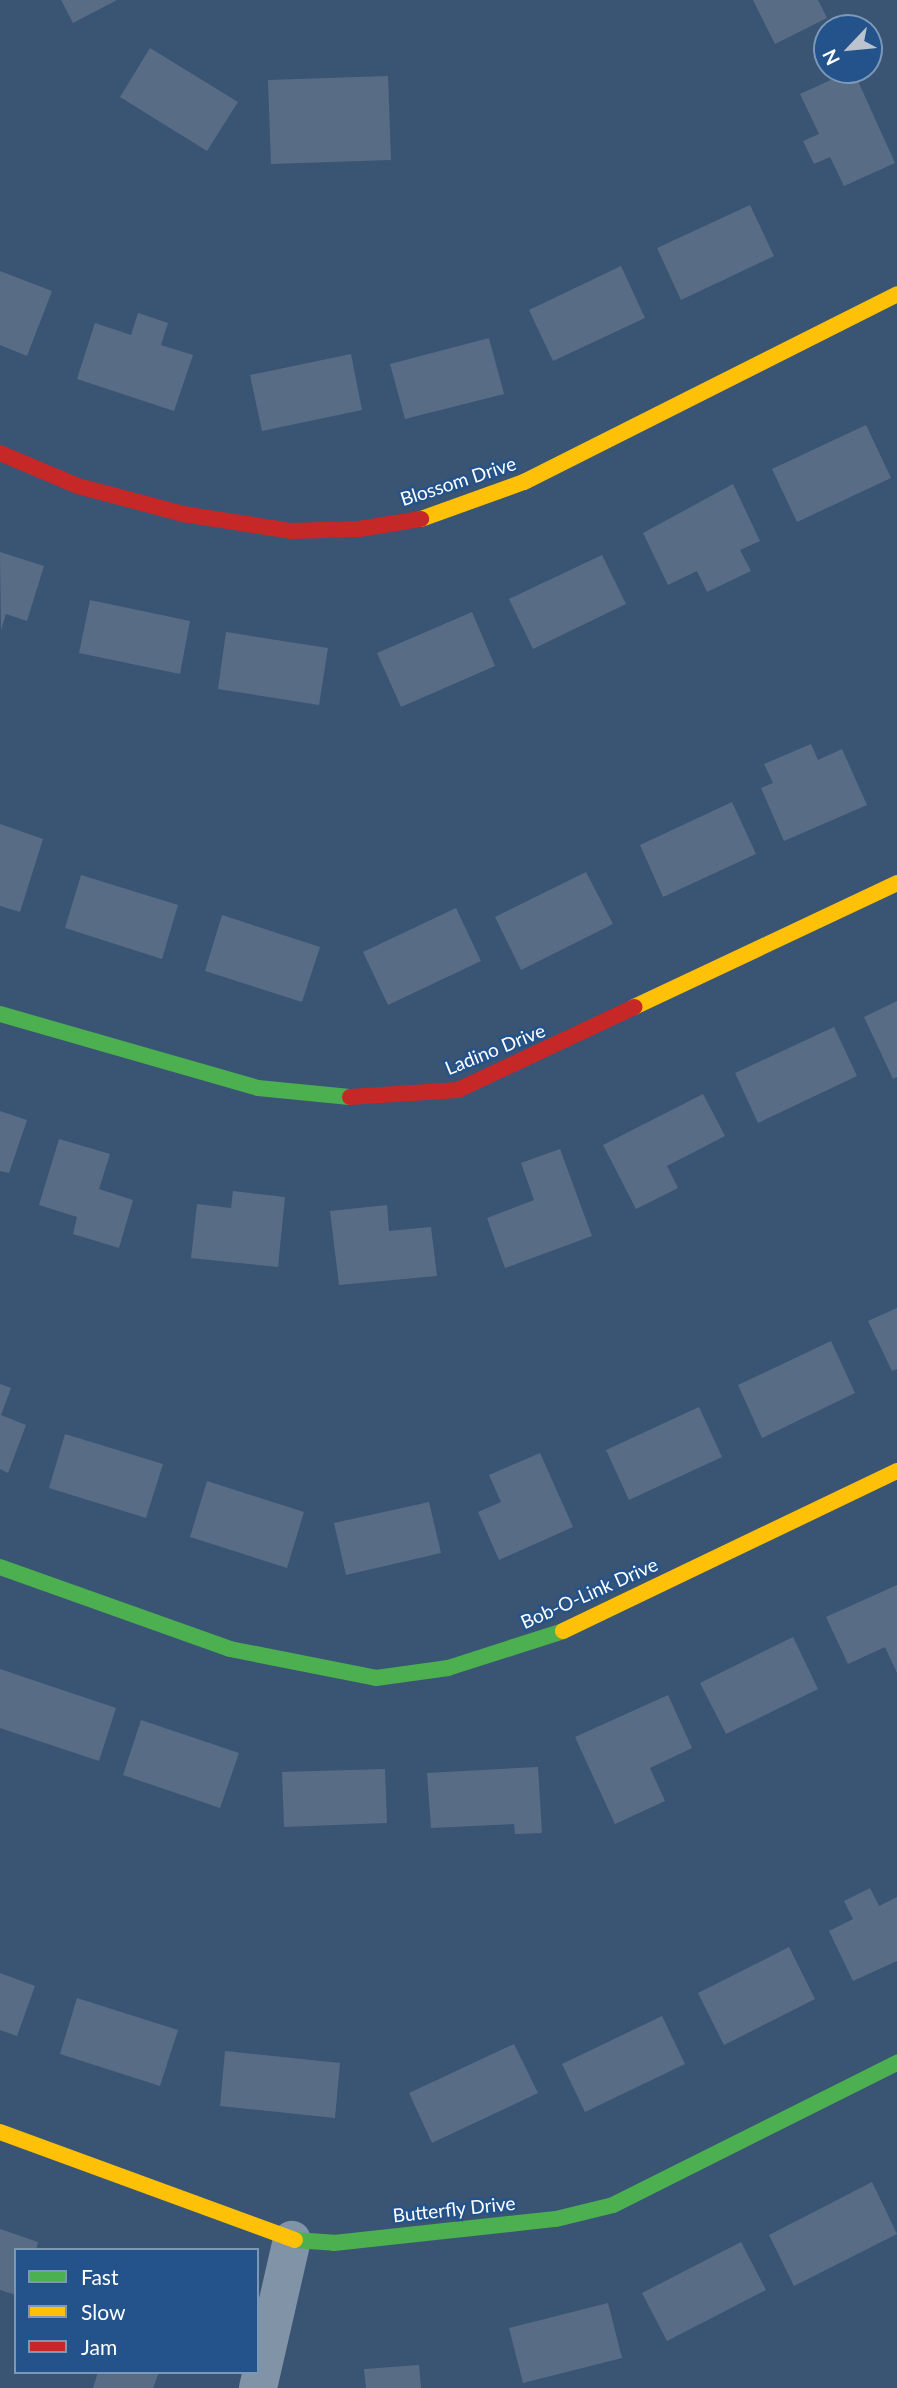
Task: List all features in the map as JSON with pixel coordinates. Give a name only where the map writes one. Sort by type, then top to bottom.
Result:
[{"type":"street","name":"Blossom Drive","points":[[0,453],[78,485],[183,514],[291,531],[359,529],[408,521],[524,482],[897,294]]},
{"type":"street","name":"Ladino Drive","points":[[0,1014],[258,1088],[365,1098],[458,1090],[897,883]]},
{"type":"street","name":"Bob-O-Link Drive","points":[[0,1567],[230,1649],[376,1678],[448,1668],[549,1638],[897,1471]]},
{"type":"street","name":"Butterfly Drive","points":[[0,2132],[292,2240],[334,2243],[542,2221],[613,2205],[897,2063]]},
{"type":"street","points":[[258,2388],[292,2240]]},
{"type":"building","points":[[61,0],[117,0],[73,23]]},
{"type":"building","points":[[753,0],[818,0],[825,14],[813,14],[813,25],[775,44]]},
{"type":"building","points":[[150,48],[238,102],[207,151],[120,97]]},
{"type":"building","points":[[388,76],[391,160],[271,164],[268,80]]},
{"type":"building","points":[[822,84],[859,84],[895,163],[844,186],[830,157],[814,164],[803,141],[819,134],[800,94]]},
{"type":"building","points":[[750,205],[774,256],[681,300],[657,248]]},
{"type":"building","points":[[621,266],[645,318],[553,361],[529,310]]},
{"type":"building","points":[[0,271],[52,291],[27,356],[0,345]]},
{"type":"building","points":[[138,313],[168,323],[161,345],[193,355],[174,411],[77,379],[95,323],[131,335]]},
{"type":"building","points":[[489,338],[504,394],[405,419],[390,364]]},
{"type":"building","points":[[351,354],[362,410],[262,431],[250,375]]},
{"type":"building","points":[[866,425],[891,478],[797,522],[772,469]]},
{"type":"building","points":[[733,484],[760,541],[740,550],[751,571],[707,592],[697,571],[668,585],[643,533]]},
{"type":"building","points":[[0,552],[44,566],[27,621],[6,614],[1,630]]},
{"type":"building","points":[[602,555],[626,604],[533,649],[509,599]]},
{"type":"building","points":[[90,600],[190,621],[180,674],[79,653]]},
{"type":"building","points":[[472,612],[495,666],[401,707],[377,653]]},
{"type":"building","points":[[226,632],[328,648],[319,705],[218,689]]},
{"type":"building","points":[[811,744],[818,760],[842,749],[867,805],[784,841],[761,788],[773,783],[764,764]]},
{"type":"building","points":[[732,802],[756,854],[663,897],[640,845]]},
{"type":"building","points":[[0,824],[43,839],[20,912],[0,906]]},
{"type":"building","points":[[586,872],[613,924],[521,970],[495,917]]},
{"type":"building","points":[[81,875],[178,905],[162,959],[65,928]]},
{"type":"building","points":[[456,908],[481,961],[388,1005],[363,952]]},
{"type":"building","points":[[222,915],[320,947],[302,1002],[205,971]]},
{"type":"building","points":[[897,1001],[897,1077],[893,1079],[864,1017]]},
{"type":"building","points":[[834,1027],[857,1076],[758,1123],[735,1073]]},
{"type":"building","points":[[703,1094],[725,1136],[667,1166],[678,1188],[636,1209],[603,1145]]},
{"type":"building","points":[[0,1111],[27,1120],[9,1173],[0,1171]]},
{"type":"building","points":[[59,1139],[110,1154],[99,1189],[133,1200],[119,1248],[73,1234],[77,1217],[39,1205]]},
{"type":"building","points":[[560,1149],[592,1236],[505,1268],[487,1218],[534,1200],[521,1163]]},
{"type":"building","points":[[233,1191],[285,1197],[278,1267],[191,1258],[197,1204],[231,1208]]},
{"type":"building","points":[[387,1205],[389,1231],[431,1227],[437,1276],[339,1285],[330,1211]]},
{"type":"building","points":[[897,1308],[897,1369],[892,1371],[868,1321]]},
{"type":"building","points":[[831,1341],[855,1393],[762,1438],[738,1385]]},
{"type":"building","points":[[0,1384],[11,1388],[1,1415],[26,1425],[8,1473],[0,1469]]},
{"type":"building","points":[[699,1407],[722,1457],[629,1500],[606,1450]]},
{"type":"building","points":[[65,1434],[163,1464],[146,1518],[49,1488]]},
{"type":"building","points":[[540,1453],[573,1527],[499,1560],[478,1512],[501,1502],[489,1475]]},
{"type":"building","points":[[207,1481],[304,1512],[287,1568],[190,1537]]},
{"type":"building","points":[[429,1502],[441,1553],[346,1575],[334,1523]]},
{"type":"building","points":[[897,1585],[897,1673],[885,1647],[848,1664],[826,1617]]},
{"type":"building","points":[[793,1637],[818,1689],[726,1734],[700,1683]]},
{"type":"building","points":[[0,1669],[116,1708],[99,1761],[0,1728]]},
{"type":"building","points":[[668,1695],[692,1748],[650,1768],[665,1801],[615,1824],[575,1737]]},
{"type":"building","points":[[141,1720],[239,1753],[220,1808],[123,1775]]},
{"type":"building","points":[[538,1767],[542,1833],[515,1834],[514,1824],[431,1828],[427,1773]]},
{"type":"building","points":[[385,1769],[387,1823],[284,1827],[282,1772]]},
{"type":"building","points":[[870,1888],[879,1906],[897,1897],[897,1961],[853,1981],[829,1931],[853,1919],[844,1901]]},
{"type":"building","points":[[789,1947],[815,1999],[724,2045],[698,1993]]},
{"type":"building","points":[[0,1973],[35,1986],[17,2036],[0,2030]]},
{"type":"building","points":[[77,1998],[178,2030],[160,2086],[60,2054]]},
{"type":"building","points":[[662,2016],[685,2064],[585,2112],[562,2064]]},
{"type":"building","points":[[514,2044],[538,2093],[432,2143],[409,2093]]},
{"type":"building","points":[[225,2051],[340,2063],[335,2118],[220,2106]]},
{"type":"building","points":[[872,2182],[897,2234],[794,2286],[769,2235]]},
{"type":"building","points":[[0,2229],[38,2242],[36,2248],[14,2248],[14,2294],[0,2290]]},
{"type":"building","points":[[741,2242],[766,2290],[667,2341],[642,2293]]},
{"type":"building","points":[[608,2303],[622,2358],[523,2383],[509,2328]]},
{"type":"building","points":[[419,2365],[421,2388],[366,2388],[364,2369]]},
{"type":"building","points":[[97,2374],[158,2374],[153,2388],[93,2388]]},
{"type":"traffic: fast","points":[[0,1014],[258,1088],[350,1097]]},
{"type":"traffic: fast","points":[[0,1567],[230,1649],[376,1678],[448,1668],[563,1631]]},
{"type":"traffic: fast","points":[[295,2240],[334,2243],[556,2219],[613,2205],[897,2063]]},
{"type":"traffic: slow","points":[[421,519],[524,482],[897,294]]},
{"type":"traffic: slow","points":[[634,1007],[897,883]]},
{"type":"traffic: slow","points":[[563,1631],[897,1471]]},
{"type":"traffic: slow","points":[[0,2132],[295,2240]]},
{"type":"traffic: jam","points":[[0,453],[78,486],[183,514],[291,531],[359,529],[421,519]]},
{"type":"traffic: jam","points":[[350,1097],[458,1090],[634,1007]]}]
